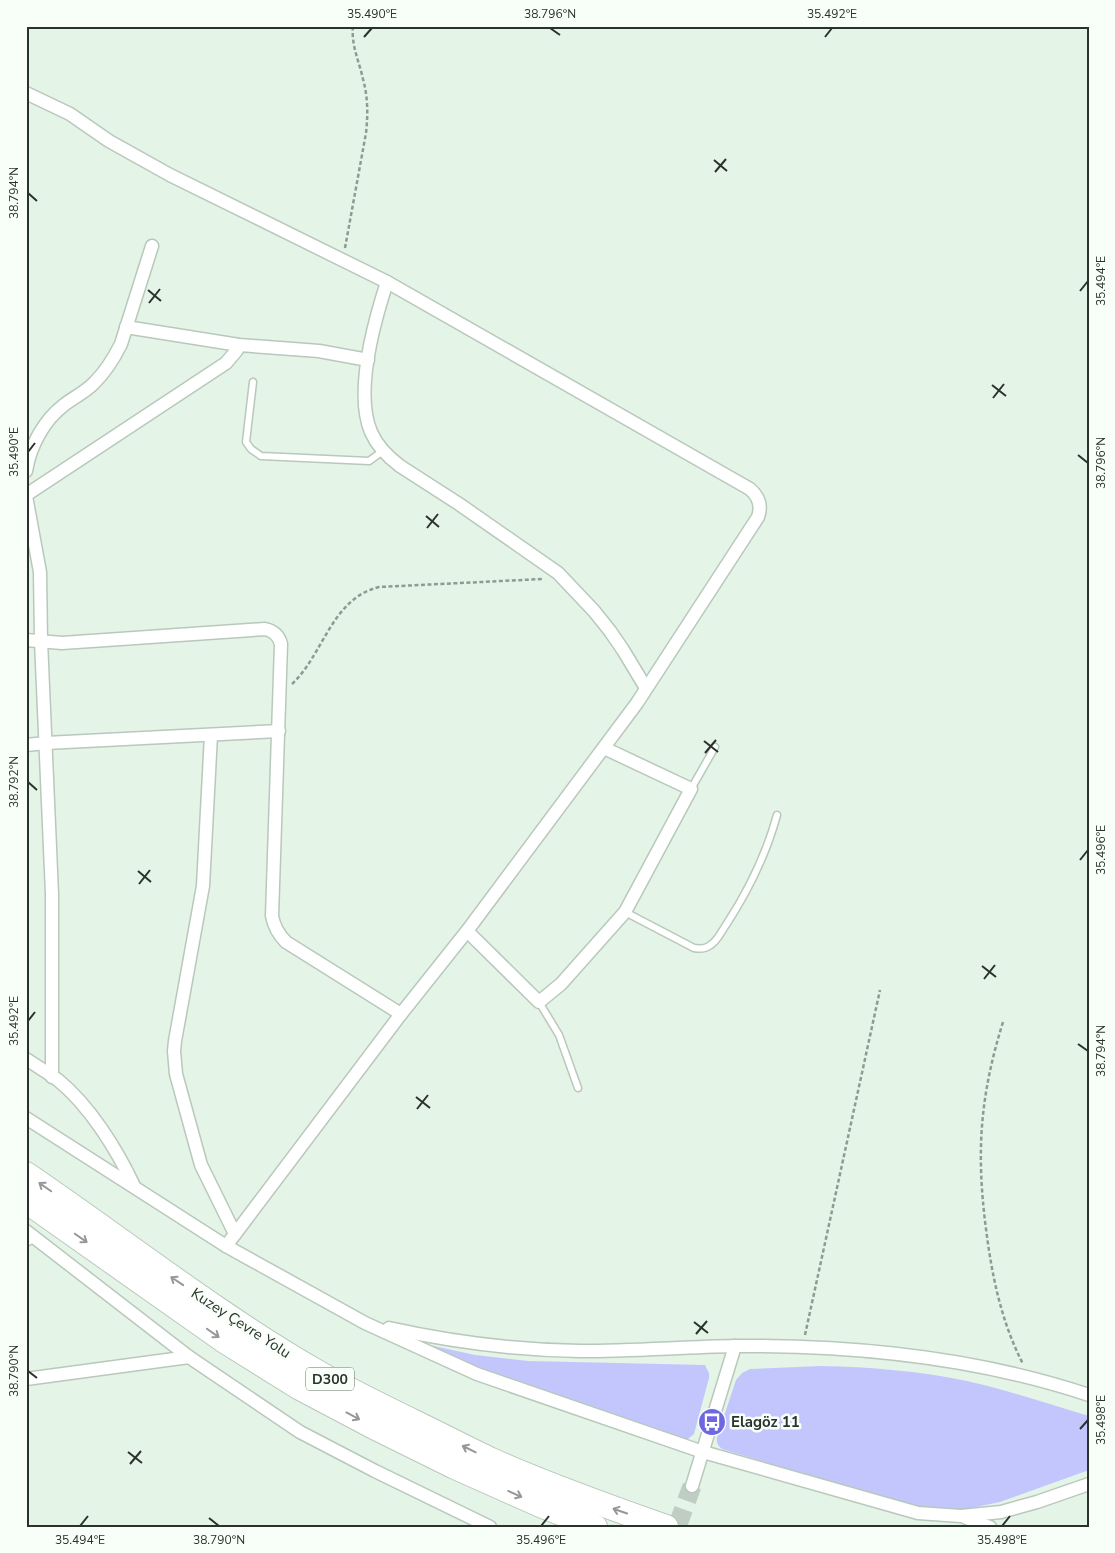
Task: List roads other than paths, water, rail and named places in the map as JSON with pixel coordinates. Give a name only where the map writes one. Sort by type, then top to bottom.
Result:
[{"type":"highway","name":"Kuzey Çevre Yolu","points":[[26,1174],[94,1220],[166,1274],[240,1324],[317,1372],[381,1406],[489,1458],[542,1481],[666,1527]]},
{"type":"highway","name":"Kuzey Çevre Yolu","points":[[26,1200],[223,1340],[300,1388],[455,1467],[595,1527]]},
{"type":"street","points":[[26,93],[70,114],[109,141],[170,175],[387,282],[750,489],[758,498],[760,508],[758,517],[646,688],[604,748],[467,931],[401,1014],[226,1246]]},
{"type":"street","points":[[26,471],[36,440],[49,419],[65,404],[86,391],[100,377],[114,357],[121,344],[152,246]]},
{"type":"street","points":[[387,282],[375,320],[368,360],[364,401],[371,432],[383,451],[400,466],[460,504],[558,573],[610,631],[646,688]]},
{"type":"street","points":[[126,327],[239,345],[319,351],[368,360]]},
{"type":"street","points":[[52,1077],[52,894],[41,642],[40,572],[27,500],[226,364],[239,345]]},
{"type":"street","points":[[26,640],[62,643],[265,629],[270,630],[277,636],[281,644],[273,923],[286,942],[401,1014]]},
{"type":"street","points":[[26,745],[278,731]]},
{"type":"street","points":[[211,735],[203,886],[175,1040],[174,1062],[179,1087],[201,1165],[235,1234]]},
{"type":"street","points":[[467,931],[539,1002],[561,984],[625,912],[691,790],[604,748]]},
{"type":"street","points":[[26,1058],[59,1081],[92,1116],[116,1152],[135,1187]]},
{"type":"street","points":[[26,1118],[226,1246],[365,1323],[477,1374],[703,1452],[918,1513],[961,1516],[1019,1508],[1089,1484]]},
{"type":"street","points":[[29,1237],[189,1357],[300,1432],[490,1527]]},
{"type":"street","points":[[365,1323],[455,1341],[546,1350],[610,1351],[735,1346],[802,1348],[915,1356],[959,1362],[1030,1378],[1089,1395]]},
{"type":"street","points":[[692,1486],[735,1346]]},
{"type":"street","points":[[26,1379],[189,1357]]},
{"type":"street","points":[[961,1516],[990,1527]]},
{"type":"lane","points":[[253,382],[246,442],[261,456],[368,461],[383,451]]},
{"type":"lane","points":[[691,790],[715,747]]},
{"type":"lane","points":[[625,912],[694,948],[703,949],[710,946],[734,912],[753,880],[765,854],[777,815]]},
{"type":"lane","points":[[539,1002],[559,1035],[578,1088]]},
{"type":"tunnel","points":[[677,1527],[692,1486]]},
{"type":"place","name":"Elagöz 11","points":[[712,1422]]}]
